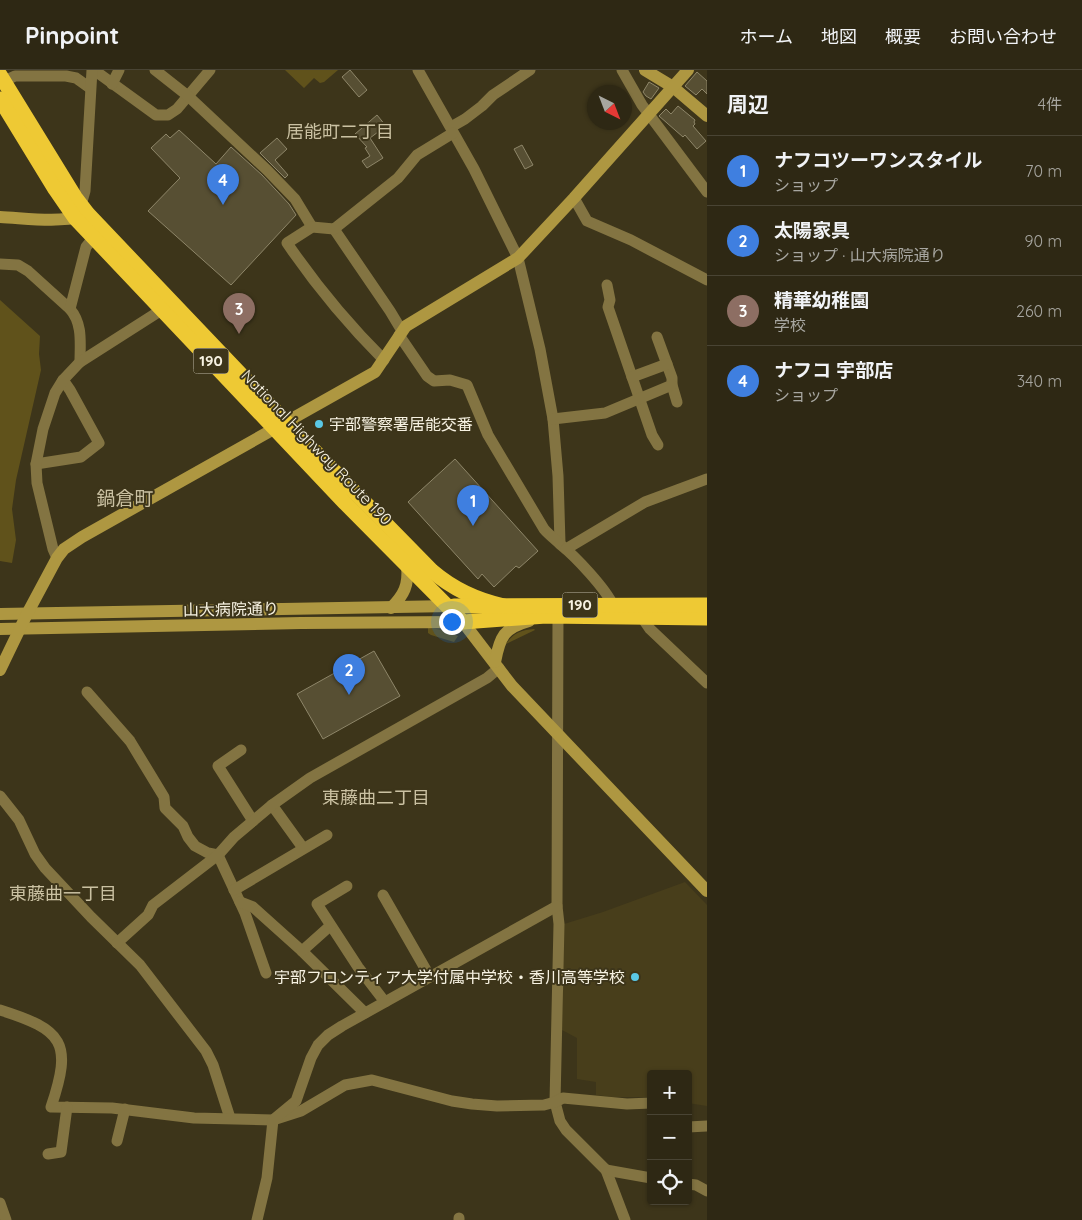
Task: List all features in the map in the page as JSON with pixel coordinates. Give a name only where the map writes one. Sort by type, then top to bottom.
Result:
[{"type":"highway","name":"National Highway Route 190","points":[[2,78],[94,237],[163,309],[280,425],[358,496],[368,512],[450,606]]},
{"type":"highway","name":"National Highway Route 190","points":[[0,99],[55,189],[81,212],[280,425],[407,566],[450,606]]},
{"type":"highway","name":"190","points":[[358,496],[444,581],[473,597],[504,606]]},
{"type":"highway","name":"190","points":[[450,606],[707,605]]},
{"type":"highway","name":"190","points":[[450,606],[463,622],[552,616],[707,618]]},
{"type":"street","points":[[0,217],[38,219],[81,212],[85,191],[90,88],[93,70],[156,115],[168,114],[177,109],[210,70]]},
{"type":"street","points":[[112,84],[119,70]]},
{"type":"street","points":[[155,70],[188,96],[283,186],[295,199],[312,227]]},
{"type":"street","points":[[418,70],[496,212],[518,258],[540,349],[553,419],[563,546]]},
{"type":"street","points":[[384,360],[354,330],[327,298],[287,243],[312,227],[334,229],[398,178],[418,155],[482,106],[493,95],[530,70]]},
{"type":"street","points":[[622,70],[642,105],[707,192]]},
{"type":"street","points":[[645,70],[673,87],[707,116]]},
{"type":"street","points":[[0,670],[19,629],[57,558],[64,549],[82,537],[375,372],[400,333],[413,321],[518,258],[688,70]]},
{"type":"street","points":[[2,78],[15,76],[66,76],[76,78],[90,88]]},
{"type":"street","points":[[574,198],[587,221],[631,240],[707,280]]},
{"type":"street","points":[[334,229],[428,376],[434,381],[450,380],[467,385],[488,435],[544,529],[563,546],[609,595],[613,605]]},
{"type":"street","points":[[70,309],[86,247],[94,237]]},
{"type":"street","points":[[0,264],[18,265],[28,270],[76,316],[79,326],[80,362]]},
{"type":"street","points":[[608,285],[610,300],[608,307],[652,436],[658,445]]},
{"type":"street","points":[[57,558],[53,549],[37,483],[36,464],[43,429],[55,393],[63,380],[80,362],[163,309]]},
{"type":"street","points":[[657,337],[672,378],[672,386],[678,402]]},
{"type":"street","points":[[632,377],[667,364]]},
{"type":"street","points":[[36,464],[80,457],[99,443],[63,380]]},
{"type":"street","points":[[553,419],[605,413],[672,386]]},
{"type":"street","points":[[563,546],[644,502],[707,479]]},
{"type":"street","points":[[391,608],[407,587],[407,566]]},
{"type":"street","name":"山大病院通り","points":[[0,614],[450,606]]},
{"type":"street","points":[[117,943],[148,915],[153,905],[218,855],[234,837],[272,805],[310,778],[487,678],[497,665],[498,645],[508,629],[516,625],[552,616],[558,734],[557,906],[559,924],[555,1102],[560,1121],[566,1130],[606,1170],[625,1220]]},
{"type":"street","points":[[642,616],[650,629],[707,683]]},
{"type":"street","points":[[463,622],[512,686],[707,891]]},
{"type":"street","name":"山大病院通り","points":[[0,629],[463,622]]},
{"type":"street","points":[[87,692],[130,741],[164,797],[165,808],[183,826],[195,846],[208,853],[218,855]]},
{"type":"street","points":[[241,750],[218,766],[253,821]]},
{"type":"street","points":[[0,796],[19,820],[35,854],[45,868],[91,917],[140,964],[206,1051],[213,1065],[230,1118]]},
{"type":"street","points":[[272,805],[303,848]]},
{"type":"street","points":[[0,814],[13,812]]},
{"type":"street","points":[[234,890],[327,835]]},
{"type":"street","points":[[218,855],[245,913],[266,973]]},
{"type":"street","points":[[347,886],[317,904],[330,926],[385,1002]]},
{"type":"street","points":[[384,895],[430,977]]},
{"type":"street","points":[[240,902],[253,907],[302,951],[365,1013]]},
{"type":"street","points":[[257,1220],[267,1178],[273,1120],[296,1102],[311,1058],[318,1045],[328,1035],[365,1013],[557,906]]},
{"type":"street","points":[[302,951],[330,926]]},
{"type":"street","points":[[0,1010],[45,1027],[57,1039],[62,1062],[50,1107],[125,1109],[194,1118],[273,1120],[301,1111],[345,1085],[372,1080],[452,1101],[472,1104],[544,1105],[563,1098],[627,1104],[647,1103]]},
{"type":"street","points":[[48,1154],[60,1152],[67,1107]]},
{"type":"street","points":[[117,1141],[125,1109]]},
{"type":"street","points":[[692,1127],[707,1126]]},
{"type":"street","points":[[606,1170],[647,1177]]},
{"type":"street","points":[[692,1184],[707,1191]]},
{"type":"street","points":[[0,1203],[6,1220]]},
{"type":"shaded area","points":[[285,70],[338,70],[324,82],[320,83],[314,78],[304,88]]},
{"type":"shaded area","points":[[0,300],[40,336],[39,354],[41,370],[16,480],[12,509],[16,540],[12,563],[0,561]]},
{"type":"shaded area","points":[[428,628],[445,630],[458,636],[454,642],[431,635],[428,633]]},
{"type":"shaded area","points":[[535,630],[506,644],[518,633]]},
{"type":"shaded area","name":"宇部フロンティア大学付属中学校・香川高等学校","points":[[685,882],[707,905],[707,1106],[692,1104],[692,1070],[647,1070],[647,1097],[596,1095],[596,1082],[577,1079],[577,1038],[562,1030],[564,924]]},
{"type":"building","points":[[350,70],[367,90],[359,97],[342,77]]},
{"type":"building","points":[[697,72],[707,81],[707,94],[702,89],[696,95],[685,86]]},
{"type":"building","points":[[649,82],[659,88],[651,99],[643,92]]},
{"type":"building","points":[[678,106],[695,120],[693,126],[706,141],[697,149],[685,135],[683,137],[659,116],[666,109],[671,114]]},
{"type":"building","points":[[377,115],[386,126],[370,138],[383,158],[367,168],[362,161],[370,156],[365,148],[367,147],[355,134]]},
{"type":"building","points":[[179,130],[216,164],[231,147],[262,175],[289,204],[296,215],[231,285],[148,211],[180,178],[151,148],[166,134],[170,138]]},
{"type":"building","points":[[277,138],[287,149],[275,160],[288,175],[285,178],[260,153]]},
{"type":"building","points":[[522,145],[533,165],[525,169],[514,149]]},
{"type":"building","points":[[455,459],[538,551],[519,568],[516,566],[494,587],[482,574],[478,579],[408,502]]},
{"type":"building","points":[[374,651],[400,696],[323,739],[297,694]]},
{"type":"place","name":"ナフコ 宇部店","points":[[223,205]]},
{"type":"place","name":"精華幼稚園","points":[[239,334]]},
{"type":"place","name":"宇部警察署居能交番","points":[[319,424]]},
{"type":"place","name":"ナフコツーワンスタイル","points":[[473,526]]},
{"type":"place","name":"太陽家具","points":[[349,695]]},
{"type":"place","name":"宇部フロンティア大学付属中学校・香川高等学校","points":[[635,977]]},
{"type":"district","name":"居能町二丁目","points":[[340,132]]},
{"type":"district","name":"鍋倉町","points":[[125,498]]},
{"type":"district","name":"東藤曲二丁目","points":[[376,798]]},
{"type":"district","name":"東藤曲一丁目","points":[[63,894]]}]
